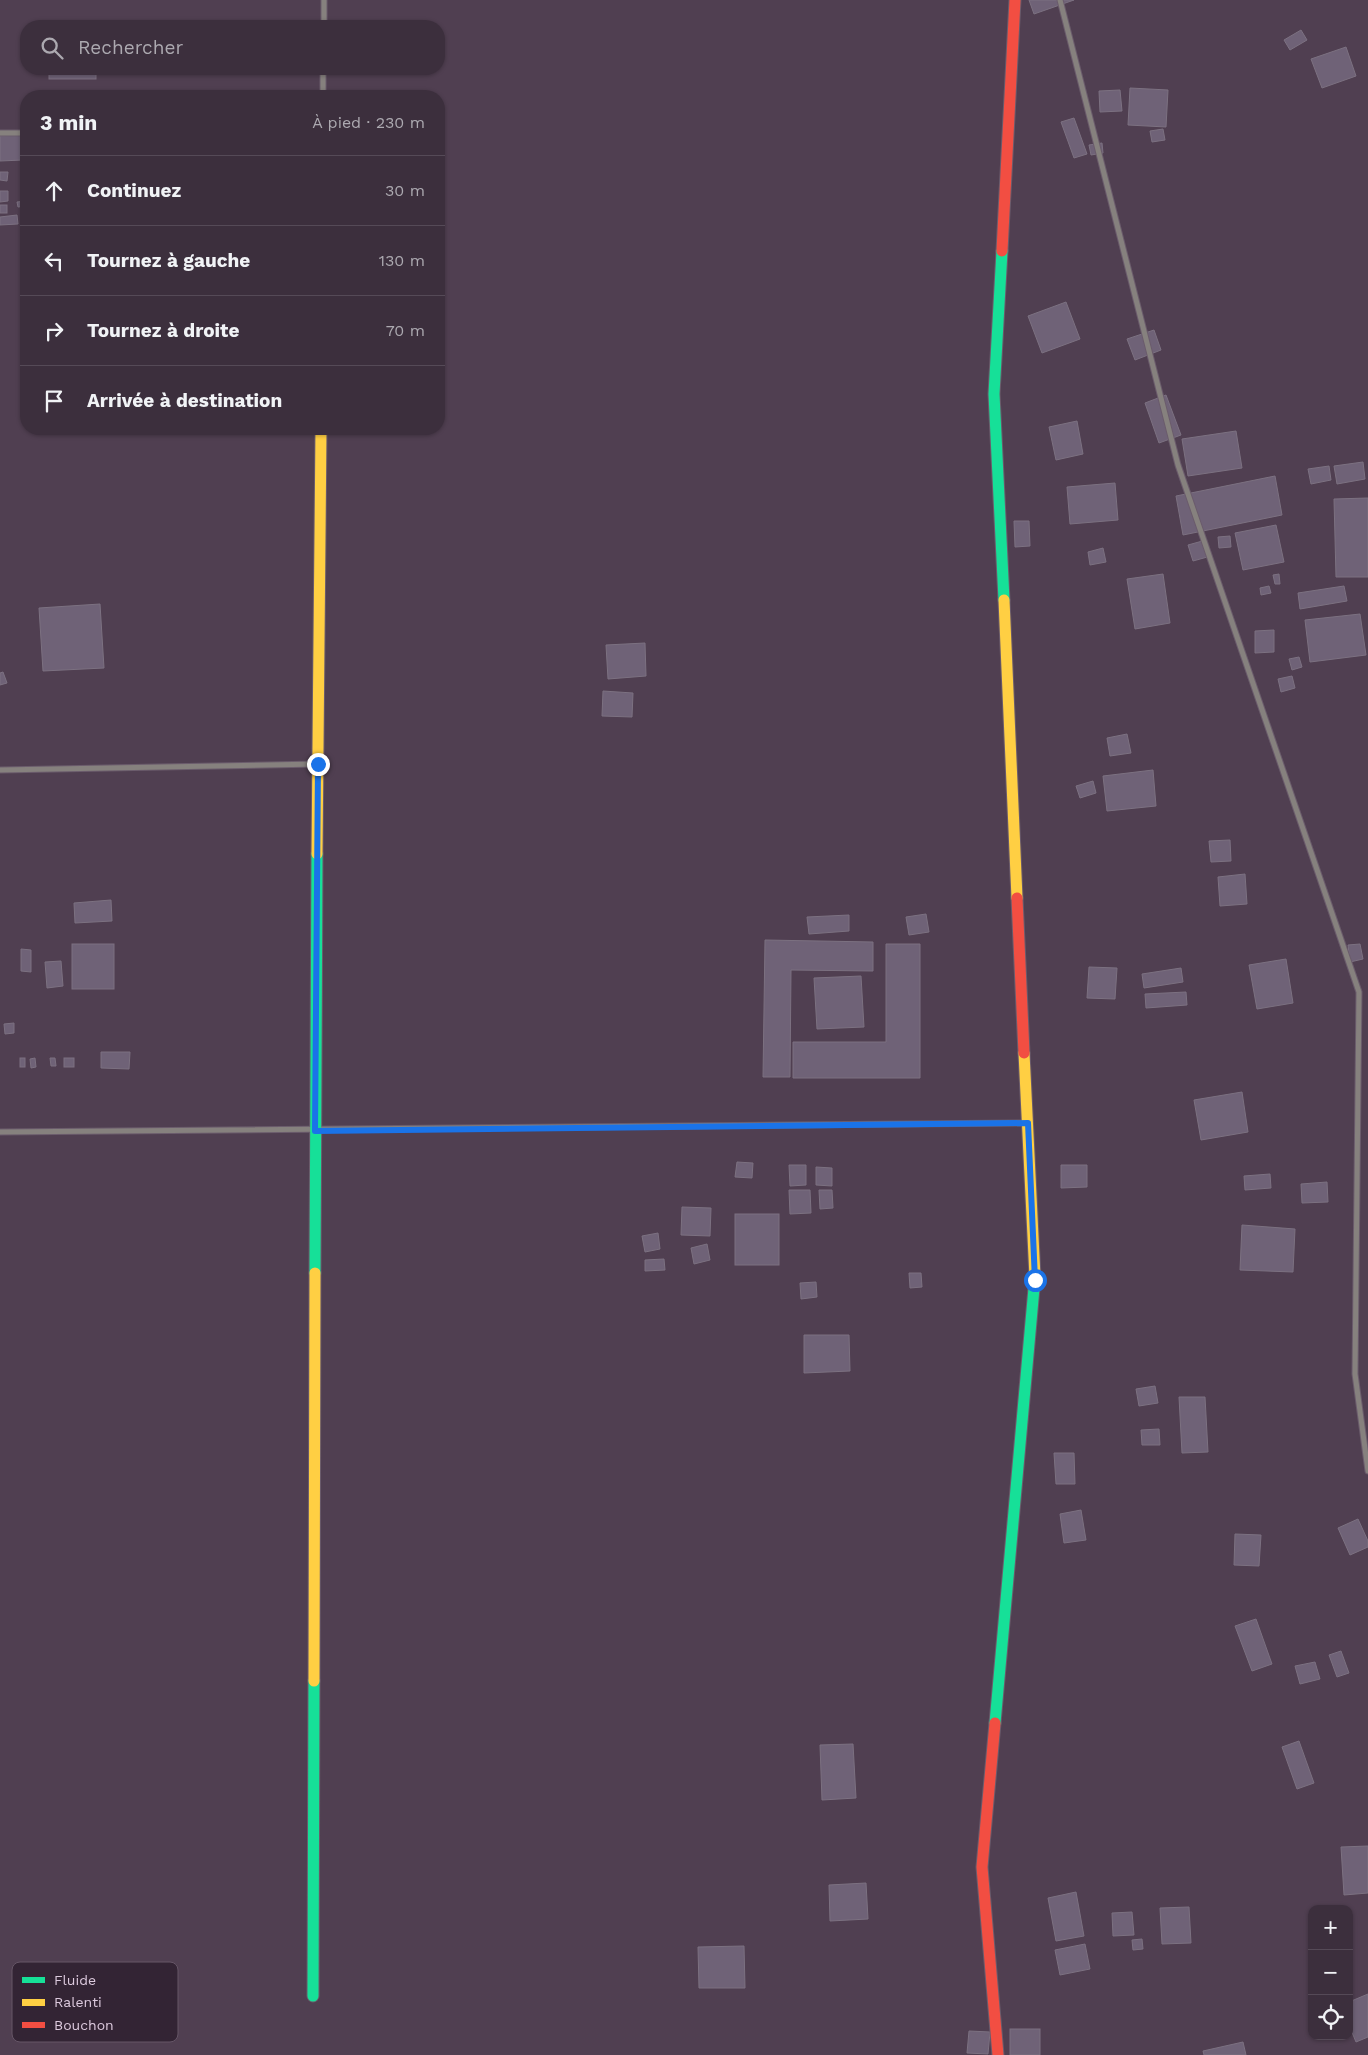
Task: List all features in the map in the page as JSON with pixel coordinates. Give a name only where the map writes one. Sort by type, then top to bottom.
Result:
[{"type":"street","points":[[324,0],[324,20]]},
{"type":"street","points":[[998,2055],[982,1867],[1035,1280],[994,394],[1015,0]]},
{"type":"street","points":[[1060,0],[1178,465],[1359,992],[1355,1374],[1368,1471]]},
{"type":"street","points":[[323,75],[323,90]]},
{"type":"street","points":[[0,133],[20,134]]},
{"type":"street","points":[[314,1996],[315,1131],[321,435]]},
{"type":"street","points":[[0,770],[318,764]]},
{"type":"street","points":[[0,1132],[315,1131],[1028,1123]]},
{"type":"building","points":[[1029,0],[1074,0],[1034,14]]},
{"type":"building","points":[[1301,30],[1307,40],[1290,50],[1284,40]]},
{"type":"building","points":[[1346,47],[1356,76],[1322,88],[1311,59]]},
{"type":"building","points":[[49,75],[96,75],[96,79],[49,79]]},
{"type":"building","points":[[1130,88],[1168,90],[1166,127],[1128,125]]},
{"type":"building","points":[[1120,90],[1122,111],[1100,112],[1099,91]]},
{"type":"building","points":[[1074,118],[1087,154],[1074,158],[1061,122]]},
{"type":"building","points":[[1163,129],[1165,140],[1152,142],[1150,131]]},
{"type":"building","points":[[20,135],[20,160],[0,161],[0,136]]},
{"type":"building","points":[[1102,143],[1103,153],[1091,155],[1089,145]]},
{"type":"building","points":[[0,172],[8,172],[7,181],[0,180]]},
{"type":"building","points":[[0,191],[8,191],[8,201],[0,202]]},
{"type":"building","points":[[0,205],[7,205],[7,213],[0,213]]},
{"type":"building","points":[[17,215],[18,224],[0,225],[0,217]]},
{"type":"building","points":[[1066,302],[1080,339],[1042,353],[1028,316]]},
{"type":"building","points":[[1154,330],[1161,350],[1135,360],[1127,339]]},
{"type":"building","points":[[1166,395],[1181,435],[1159,443],[1145,403]]},
{"type":"building","points":[[1077,421],[1083,454],[1056,460],[1049,427]]},
{"type":"building","points":[[1236,431],[1242,468],[1188,476],[1182,439]]},
{"type":"building","points":[[1363,462],[1365,479],[1337,484],[1334,466]]},
{"type":"building","points":[[1329,466],[1331,480],[1311,484],[1308,469]]},
{"type":"building","points":[[1275,476],[1282,515],[1183,535],[1176,496]]},
{"type":"building","points":[[1115,483],[1118,520],[1070,524],[1067,487]]},
{"type":"building","points":[[1368,498],[1368,577],[1336,577],[1334,499]]},
{"type":"building","points":[[1014,521],[1029,521],[1030,546],[1015,547]]},
{"type":"building","points":[[1276,525],[1284,562],[1243,570],[1235,533]]},
{"type":"building","points":[[1230,536],[1231,547],[1219,548],[1218,537]]},
{"type":"building","points":[[1206,540],[1211,556],[1193,561],[1188,545]]},
{"type":"building","points":[[1103,548],[1106,562],[1090,565],[1088,552]]},
{"type":"building","points":[[1163,574],[1170,623],[1135,629],[1127,579]]},
{"type":"building","points":[[1279,574],[1280,584],[1275,584],[1273,575]]},
{"type":"building","points":[[1269,586],[1271,593],[1261,595],[1260,588]]},
{"type":"building","points":[[1344,586],[1347,601],[1300,609],[1298,593]]},
{"type":"building","points":[[100,604],[104,668],[43,671],[39,608]]},
{"type":"building","points":[[1360,614],[1366,655],[1310,662],[1305,620]]},
{"type":"building","points":[[1274,630],[1274,652],[1255,653],[1255,631]]},
{"type":"building","points":[[645,643],[646,676],[608,679],[606,645]]},
{"type":"building","points":[[1299,657],[1302,667],[1292,670],[1289,659]]},
{"type":"building","points":[[3,672],[7,683],[0,685],[0,673]]},
{"type":"building","points":[[1292,676],[1295,688],[1281,692],[1278,679]]},
{"type":"building","points":[[603,691],[633,693],[632,717],[602,716]]},
{"type":"building","points":[[1127,734],[1131,753],[1110,756],[1107,738]]},
{"type":"building","points":[[1153,770],[1156,806],[1107,811],[1103,776]]},
{"type":"building","points":[[1093,781],[1096,793],[1080,798],[1076,786]]},
{"type":"building","points":[[1230,840],[1231,861],[1211,862],[1209,841]]},
{"type":"building","points":[[1245,874],[1247,904],[1220,906],[1218,877]]},
{"type":"building","points":[[111,900],[112,921],[75,923],[74,903]]},
{"type":"building","points":[[926,914],[929,932],[909,935],[906,917]]},
{"type":"building","points":[[849,915],[849,931],[809,934],[807,917]]},
{"type":"building","points":[[765,940],[873,942],[873,971],[791,970],[790,1077],[763,1077]]},
{"type":"building","points":[[72,944],[114,944],[114,989],[72,989]]},
{"type":"building","points":[[886,944],[920,944],[920,1078],[793,1078],[793,1042],[886,1042]]},
{"type":"building","points":[[1360,944],[1363,959],[1350,962],[1348,945]]},
{"type":"building","points":[[21,949],[31,950],[31,972],[21,971]]},
{"type":"building","points":[[1286,959],[1293,1003],[1257,1009],[1249,965]]},
{"type":"building","points":[[61,961],[63,986],[47,988],[45,962]]},
{"type":"building","points":[[1089,967],[1117,968],[1115,999],[1087,998]]},
{"type":"building","points":[[1181,968],[1183,982],[1144,988],[1142,974]]},
{"type":"building","points":[[861,976],[864,1027],[817,1029],[814,978]]},
{"type":"building","points":[[1186,992],[1187,1005],[1146,1008],[1145,994]]},
{"type":"building","points":[[14,1023],[14,1033],[5,1034],[4,1024]]},
{"type":"building","points":[[101,1052],[130,1052],[129,1069],[101,1068]]},
{"type":"building","points":[[20,1058],[25,1058],[25,1067],[20,1067]]},
{"type":"building","points":[[35,1058],[36,1067],[31,1068],[30,1059]]},
{"type":"building","points":[[50,1058],[55,1058],[56,1066],[51,1066]]},
{"type":"building","points":[[64,1058],[74,1058],[74,1067],[64,1067]]},
{"type":"building","points":[[1242,1092],[1248,1132],[1201,1140],[1194,1100]]},
{"type":"building","points":[[737,1162],[753,1163],[752,1178],[735,1177]]},
{"type":"building","points":[[789,1165],[806,1165],[806,1185],[790,1186]]},
{"type":"building","points":[[1061,1165],[1087,1165],[1087,1187],[1061,1188]]},
{"type":"building","points":[[816,1167],[832,1168],[832,1186],[816,1185]]},
{"type":"building","points":[[1270,1174],[1271,1188],[1245,1190],[1244,1176]]},
{"type":"building","points":[[1327,1182],[1328,1202],[1302,1203],[1301,1184]]},
{"type":"building","points":[[789,1190],[810,1190],[811,1213],[790,1214]]},
{"type":"building","points":[[819,1190],[832,1190],[833,1208],[820,1209]]},
{"type":"building","points":[[682,1207],[711,1208],[710,1236],[681,1235]]},
{"type":"building","points":[[735,1214],[779,1214],[779,1265],[735,1265]]},
{"type":"building","points":[[1242,1225],[1295,1229],[1293,1272],[1240,1270]]},
{"type":"building","points":[[658,1233],[660,1249],[645,1252],[642,1236]]},
{"type":"building","points":[[707,1244],[710,1260],[694,1264],[691,1248]]},
{"type":"building","points":[[664,1259],[665,1270],[645,1271],[645,1260]]},
{"type":"building","points":[[909,1273],[921,1273],[922,1287],[910,1288]]},
{"type":"building","points":[[816,1282],[817,1297],[801,1299],[800,1283]]},
{"type":"building","points":[[804,1335],[849,1335],[850,1371],[804,1373]]},
{"type":"building","points":[[1155,1386],[1158,1403],[1139,1406],[1136,1389]]},
{"type":"building","points":[[1179,1397],[1205,1397],[1208,1452],[1182,1453]]},
{"type":"building","points":[[1159,1429],[1160,1445],[1142,1445],[1141,1430]]},
{"type":"building","points":[[1054,1453],[1074,1453],[1075,1484],[1056,1484]]},
{"type":"building","points":[[1081,1510],[1086,1540],[1064,1543],[1060,1514]]},
{"type":"building","points":[[1358,1519],[1368,1541],[1368,1547],[1350,1555],[1338,1528]]},
{"type":"building","points":[[1235,1534],[1261,1535],[1259,1566],[1234,1565]]},
{"type":"building","points":[[1256,1619],[1272,1664],[1252,1671],[1235,1626]]},
{"type":"building","points":[[1341,1651],[1349,1673],[1337,1677],[1329,1655]]},
{"type":"building","points":[[1315,1662],[1320,1679],[1300,1684],[1295,1666]]},
{"type":"building","points":[[1299,1741],[1314,1783],[1297,1789],[1282,1747]]},
{"type":"building","points":[[853,1744],[856,1798],[822,1800],[820,1745]]},
{"type":"building","points":[[1368,1846],[1368,1893],[1344,1895],[1341,1847]]},
{"type":"building","points":[[866,1883],[868,1919],[830,1921],[829,1885]]},
{"type":"building","points":[[1076,1892],[1084,1936],[1056,1941],[1048,1898]]},
{"type":"building","points":[[1189,1907],[1191,1943],[1162,1944],[1160,1908]]},
{"type":"building","points":[[1132,1912],[1134,1935],[1113,1936],[1112,1913]]},
{"type":"building","points":[[1142,1939],[1143,1949],[1133,1950],[1132,1940]]},
{"type":"building","points":[[1085,1944],[1090,1969],[1060,1975],[1055,1950]]},
{"type":"building","points":[[744,1946],[745,1988],[699,1988],[698,1947]]},
{"type":"building","points":[[1368,1994],[1368,2037],[1356,2042],[1353,2035],[1353,2000]]},
{"type":"building","points":[[1010,2029],[1040,2029],[1040,2055],[1010,2055]]},
{"type":"building","points":[[969,2031],[990,2032],[988,2054],[967,2053]]},
{"type":"building","points":[[1243,2042],[1246,2055],[1204,2055],[1203,2051]]},
{"type":"traffic: fast","points":[[1002,251],[994,394],[1004,600]]},
{"type":"traffic: fast","points":[[315,1273],[317,854]]},
{"type":"traffic: fast","points":[[995,1723],[1035,1277]]},
{"type":"traffic: fast","points":[[313,1996],[314,1681]]},
{"type":"traffic: slow","points":[[317,854],[321,435]]},
{"type":"traffic: slow","points":[[1004,600],[1017,898]]},
{"type":"traffic: slow","points":[[1024,1053],[1035,1277]]},
{"type":"traffic: slow","points":[[314,1681],[315,1273]]},
{"type":"traffic: jam","points":[[1002,251],[1015,0]]},
{"type":"traffic: jam","points":[[1017,898],[1024,1053]]},
{"type":"traffic: jam","points":[[995,1723],[982,1867],[998,2055]]},
{"type":"route","points":[[318,764],[315,1131],[1028,1123],[1035,1280]]}]
